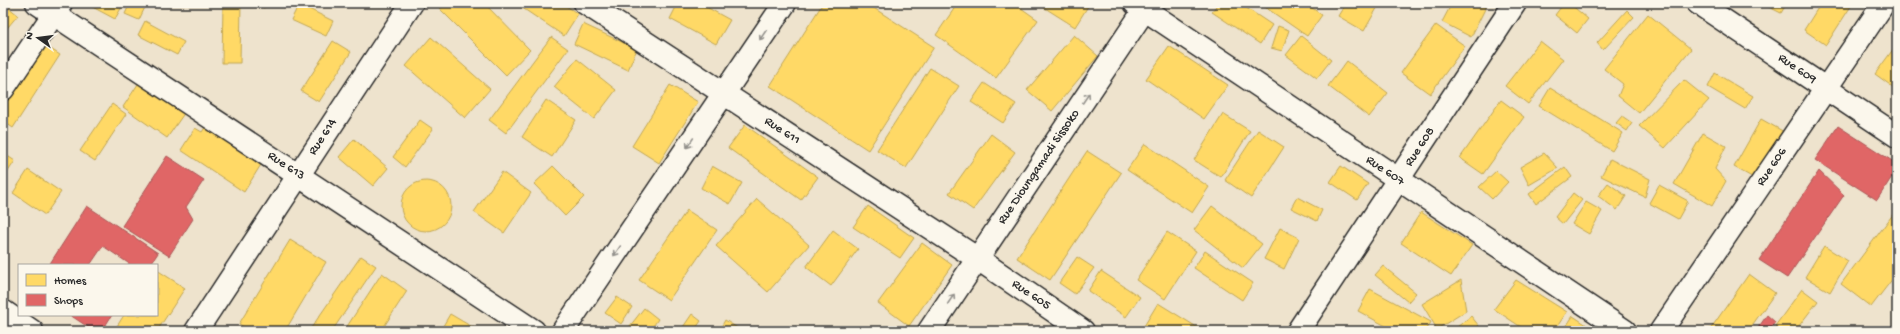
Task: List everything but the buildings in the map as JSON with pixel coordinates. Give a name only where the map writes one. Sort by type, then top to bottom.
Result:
[{"type":"street","name":"Rue 614","points":[[196,331],[412,3]]},
{"type":"street","name":"Rue 611","points":[[586,3],[978,259]]},
{"type":"street","points":[[563,331],[785,3]]},
{"type":"street","name":"Rue 608","points":[[1298,331],[1515,3]]},
{"type":"street","name":"Rue 609","points":[[1698,3],[1897,136]]},
{"type":"street","name":"Rue 606","points":[[1661,331],[1884,3]]},
{"type":"street","name":"Rue 607","points":[[1143,5],[1399,180],[1625,331]]},
{"type":"street","name":"Rue Dioungamadi Sissoko","points":[[929,331],[978,259],[1143,5]]},
{"type":"street","name":"Rue 613","points":[[50,7],[534,331]]},
{"type":"street","points":[[3,89],[50,7]]},
{"type":"street","name":"Rue 605","points":[[978,259],[1083,331]]},
{"type":"street","points":[[3,311],[32,331]]}]
